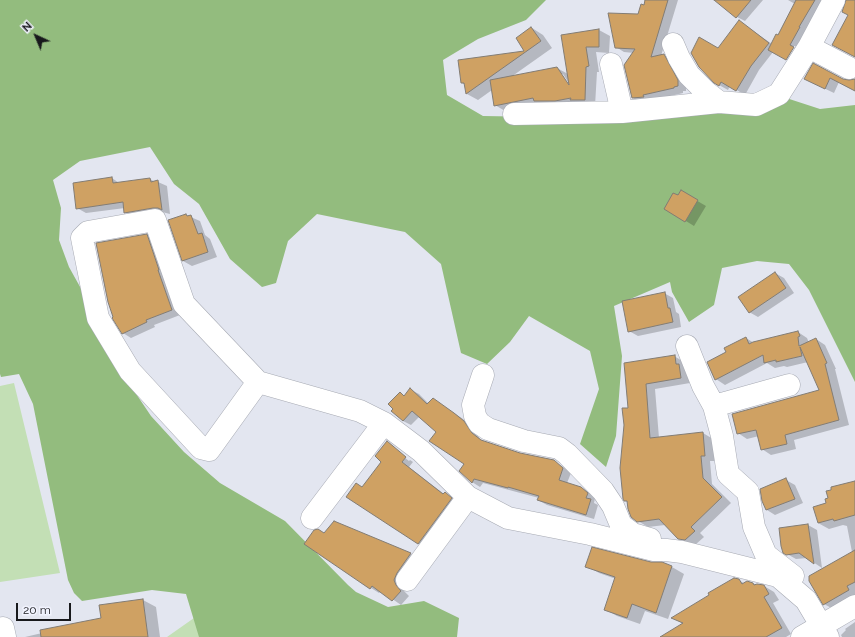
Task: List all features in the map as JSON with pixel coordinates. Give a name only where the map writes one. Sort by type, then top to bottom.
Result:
[{"type":"street","points":[[514,114],[622,112],[719,102],[756,105],[779,94],[809,47],[834,0]]},
{"type":"street","points":[[673,44],[689,75],[706,92],[719,102]]},
{"type":"street","points":[[809,47],[849,68]]},
{"type":"street","points":[[611,64],[622,112]]},
{"type":"street","points":[[258,382],[209,450],[201,448],[130,371],[98,318],[82,238],[88,232],[155,220],[184,304],[258,382],[360,411],[384,423],[421,451],[468,497],[508,518],[590,534],[654,550],[682,552],[778,576],[806,600]]},
{"type":"street","points":[[687,346],[714,406],[722,436],[728,474],[748,492],[754,527],[766,555],[795,577],[824,632]]},
{"type":"street","points":[[483,375],[473,405],[475,416],[479,423],[488,429],[524,441],[559,448],[567,454],[603,491],[613,506],[621,525],[633,534],[651,539],[666,550]]},
{"type":"street","points":[[714,406],[789,385]]},
{"type":"street","points":[[312,518],[384,423]]},
{"type":"street","points":[[407,580],[468,497]]},
{"type":"street","points":[[802,637],[824,632],[855,606]]},
{"type":"green space","points":[[0,0],[546,0],[526,20],[478,39],[443,60],[447,95],[483,116],[603,118],[777,95],[820,109],[855,105],[855,382],[809,290],[789,264],[757,261],[722,268],[714,305],[689,322],[672,292],[670,282],[614,306],[622,356],[616,436],[606,467],[580,444],[599,389],[590,351],[529,316],[510,342],[487,364],[461,353],[441,264],[405,232],[317,214],[288,241],[276,283],[262,287],[230,259],[199,204],[174,184],[150,147],[80,161],[53,180],[61,208],[59,240],[69,267],[89,303],[116,364],[151,416],[184,452],[220,483],[285,521],[356,592],[388,607],[424,601],[459,618],[457,637],[199,637],[186,594],[152,590],[82,601],[74,593],[68,580],[33,404],[19,374],[1,377],[0,374]]},
{"type":"green space","points":[[14,383],[60,573],[0,582],[0,386]]},
{"type":"green space","points":[[194,618],[205,637],[167,637]]},
{"type":"building","points":[[645,0],[668,0],[651,57],[664,54],[678,80],[678,86],[643,95],[644,97],[632,98],[624,65],[635,49],[615,48],[608,13],[638,14],[641,4],[644,5]]},
{"type":"building","points":[[714,0],[751,0],[736,18]]},
{"type":"building","points":[[796,0],[815,0],[790,45],[794,47],[786,60],[768,50],[776,34],[778,35]]},
{"type":"building","points":[[846,0],[855,0],[855,57],[832,45],[848,15],[842,12]]},
{"type":"building","points":[[739,20],[769,43],[751,66],[736,91],[721,82],[719,86],[714,83],[699,67],[691,53],[699,37],[718,48]]},
{"type":"building","points":[[531,27],[541,41],[466,94],[464,83],[461,83],[458,60],[524,51],[516,38]]},
{"type":"building","points":[[599,29],[599,47],[586,47],[589,66],[586,67],[585,100],[570,100],[571,98],[555,101],[534,101],[533,98],[494,106],[490,80],[557,67],[569,85],[561,35]]},
{"type":"building","points":[[813,63],[843,79],[855,79],[855,91],[830,78],[825,89],[804,79]]},
{"type":"building","points":[[112,177],[113,183],[150,178],[151,182],[158,180],[162,210],[153,208],[124,213],[123,202],[76,209],[73,183]]},
{"type":"building","points":[[681,190],[698,200],[685,222],[664,209],[673,193],[678,195]]},
{"type":"building","points":[[186,214],[187,216],[191,215],[198,234],[202,233],[208,252],[182,261],[168,220]]},
{"type":"building","points":[[147,234],[172,310],[146,320],[147,322],[122,334],[112,318],[96,243]]},
{"type":"building","points":[[775,272],[786,288],[749,313],[738,297]]},
{"type":"building","points":[[665,292],[668,308],[670,308],[673,322],[628,332],[622,301]]},
{"type":"building","points":[[798,331],[800,336],[798,337],[799,346],[816,338],[827,363],[825,364],[839,420],[785,435],[787,444],[761,450],[756,430],[737,434],[732,414],[819,390],[800,347],[802,356],[764,363],[763,355],[715,380],[707,362],[726,352],[724,348],[746,337],[749,344]]},
{"type":"building","points":[[675,355],[676,364],[679,364],[681,378],[646,384],[650,438],[703,432],[705,456],[701,456],[703,478],[722,497],[691,527],[695,531],[685,540],[678,539],[659,519],[637,522],[631,517],[627,501],[624,501],[623,499],[620,468],[624,425],[622,408],[628,408],[624,363]]},
{"type":"building","points":[[410,388],[427,404],[433,398],[454,413],[464,421],[472,433],[481,440],[520,453],[554,460],[563,468],[559,480],[581,487],[588,493],[586,498],[591,499],[586,515],[537,500],[539,496],[508,487],[474,479],[472,483],[459,471],[464,464],[429,441],[436,432],[412,411],[403,421],[391,411],[393,409],[388,404],[400,392],[404,396]]},
{"type":"building","points":[[387,441],[406,457],[402,462],[443,494],[445,492],[452,498],[418,544],[346,497],[356,483],[362,487],[381,462],[375,456]]},
{"type":"building","points":[[786,478],[795,499],[766,510],[762,501],[760,489]]},
{"type":"building","points":[[855,481],[855,515],[834,521],[833,519],[818,523],[813,507],[826,503],[825,499],[828,498],[826,491],[831,490],[831,487]]},
{"type":"building","points":[[334,521],[411,553],[394,580],[401,591],[392,601],[372,586],[370,589],[304,544],[314,530],[318,529],[324,533]]},
{"type":"building","points":[[808,524],[814,564],[799,553],[786,555],[783,553],[781,546],[779,528]]},
{"type":"building","points":[[592,547],[651,562],[662,562],[672,566],[656,613],[632,604],[627,618],[604,610],[615,577],[585,567]]},
{"type":"building","points":[[855,550],[855,582],[847,586],[849,590],[823,605],[809,581],[809,576]]},
{"type":"building","points":[[734,578],[739,579],[742,584],[747,581],[753,583],[754,585],[764,585],[769,594],[764,597],[782,628],[766,637],[660,637],[683,623],[671,618],[709,595],[708,593]]},
{"type":"building","points":[[143,599],[148,637],[41,637],[40,630],[101,618],[99,605]]}]
